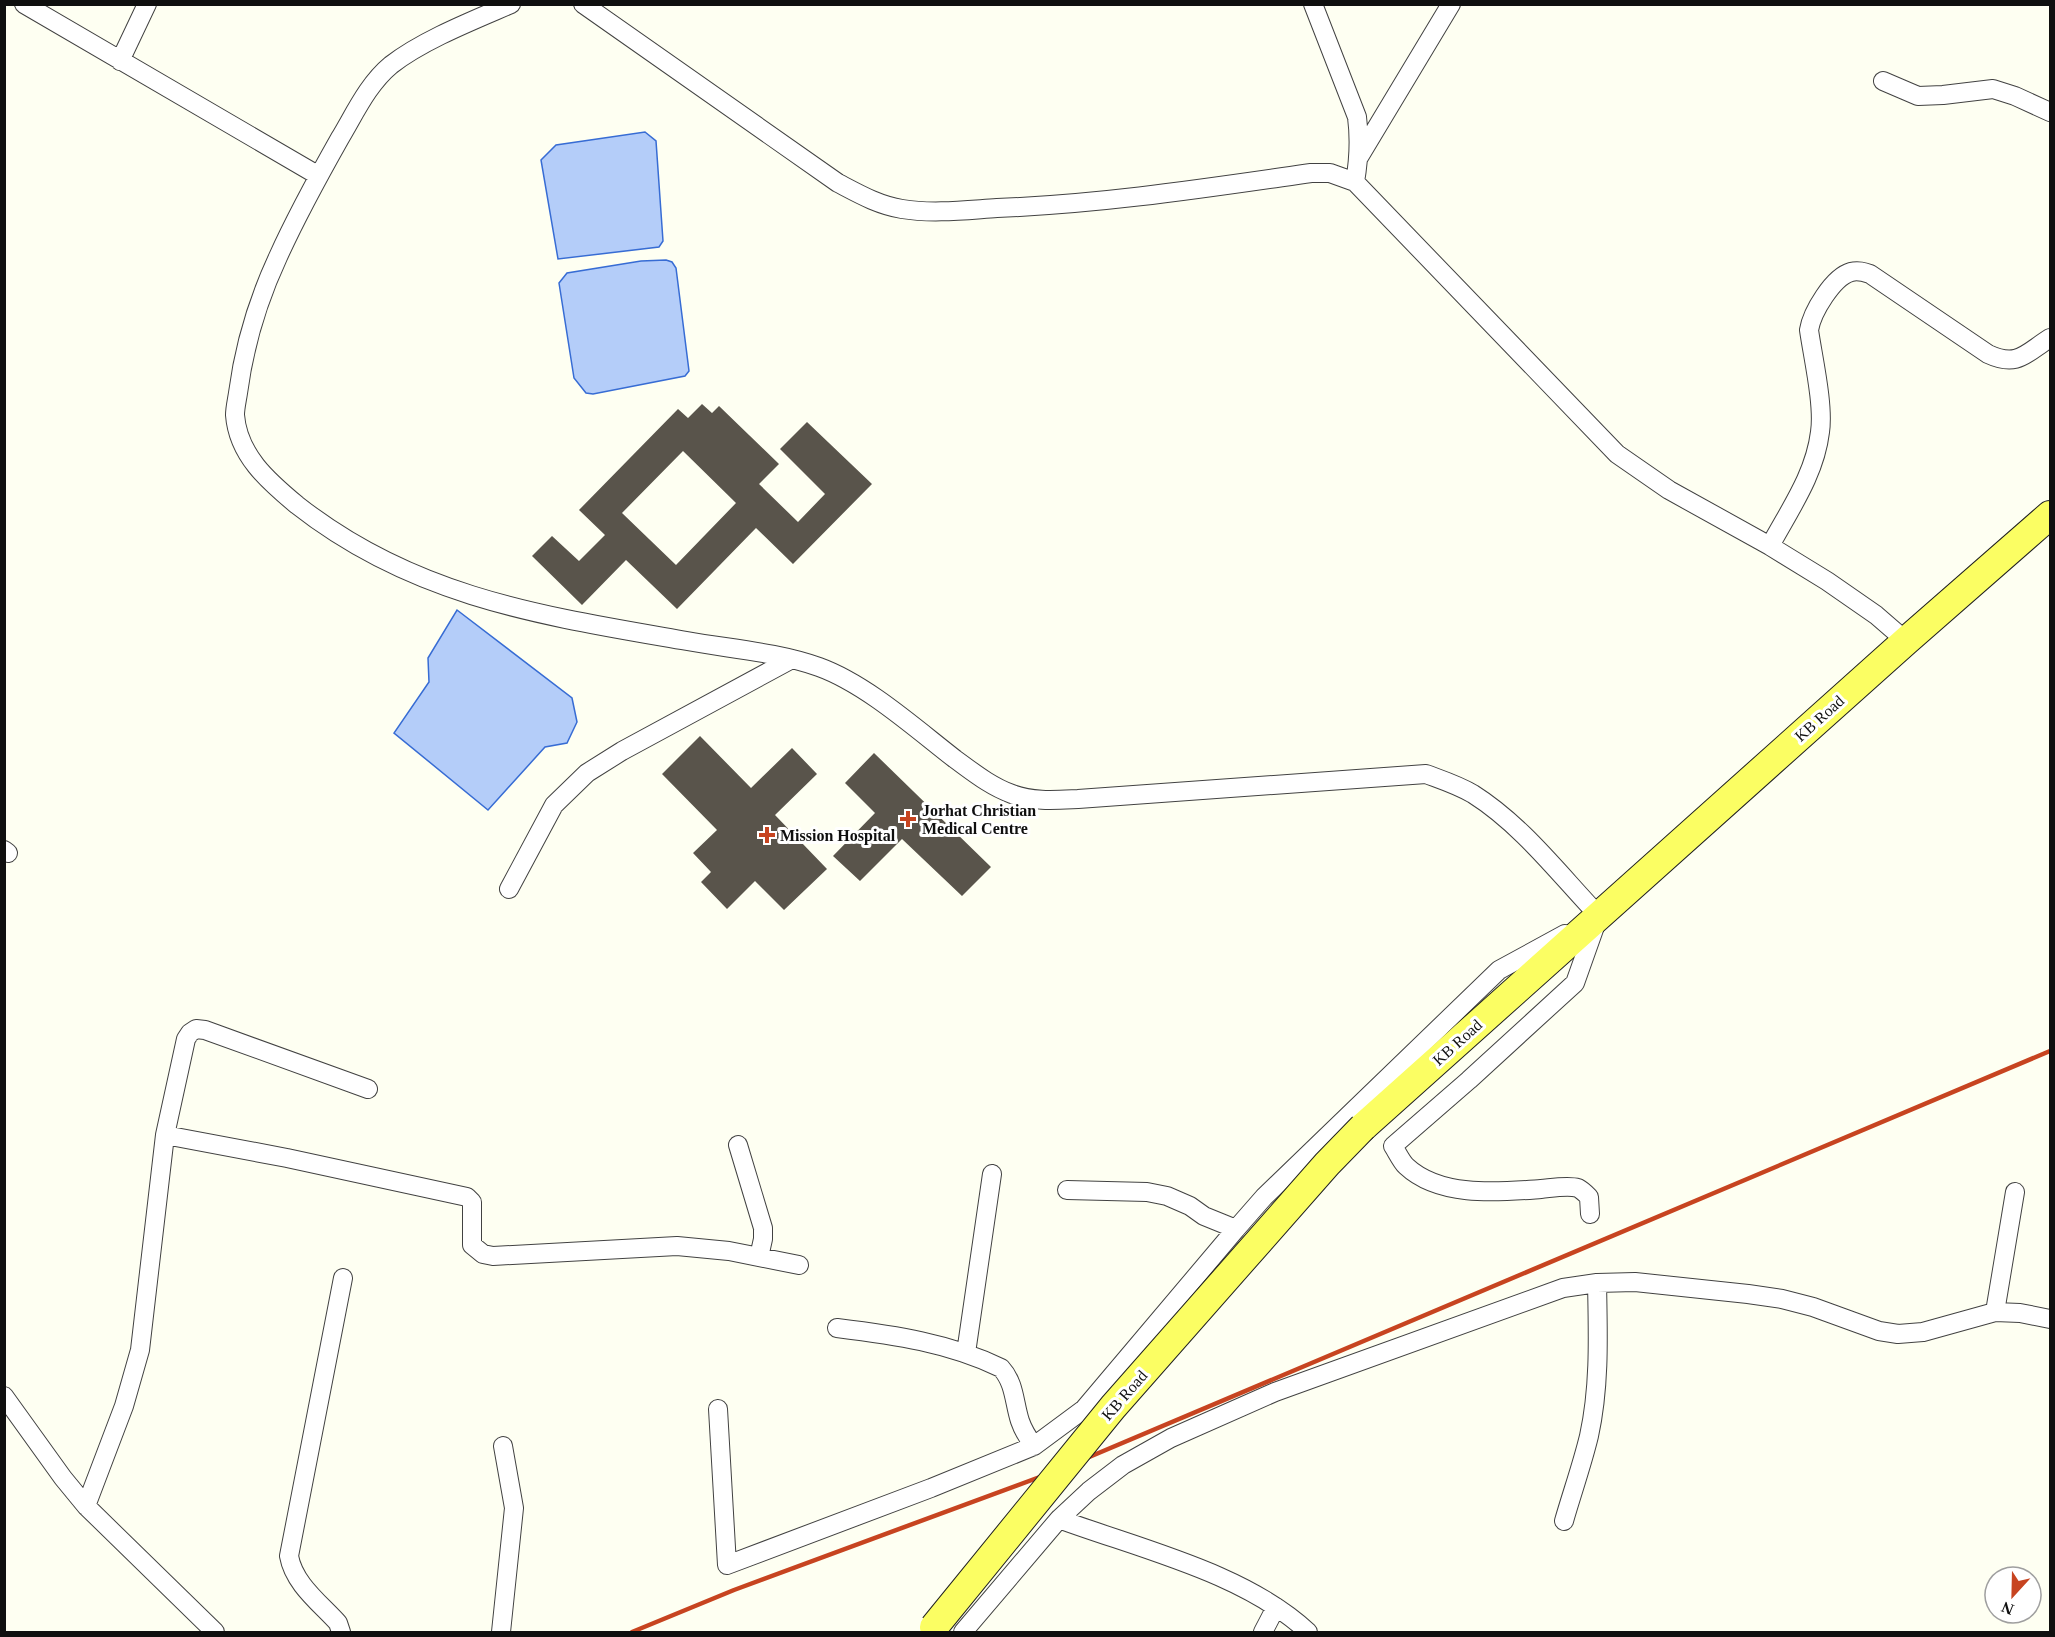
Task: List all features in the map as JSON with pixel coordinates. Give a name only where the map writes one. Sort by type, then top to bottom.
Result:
[{"type":"main road","name":"KB Road","points":[[929,1632],[1113,1407],[1327,1164],[1363,1127],[2050,515]]},
{"type":"street","points":[[24,4],[319,176]]},
{"type":"street","points":[[120,61],[147,4]]},
{"type":"street","points":[[511,4],[430,42],[389,67],[364,98],[319,176],[277,259],[263,293],[242,362],[235,414],[241,441],[252,461],[273,485],[309,514],[363,549],[395,567],[459,592],[548,617],[792,659],[836,674],[864,691],[989,784],[1015,796],[1038,800],[1078,799],[1426,774],[1472,793],[1497,810],[1599,916]]},
{"type":"street","points":[[584,4],[838,183],[869,200],[902,209],[931,211],[1048,206],[1143,197],[1311,173],[1329,173],[1355,182],[1617,454],[1669,490],[1770,546],[1846,593],[1906,641]]},
{"type":"street","points":[[1313,4],[1357,117],[1359,157],[1355,182]]},
{"type":"street","points":[[1359,157],[1451,4]]},
{"type":"street","points":[[1883,81],[1918,96],[1993,89],[2050,112]]},
{"type":"street","points":[[1770,546],[1809,475],[1821,430],[1809,330],[1811,318],[1821,299],[1845,274],[1853,271],[1870,274],[1988,354],[1999,359],[2011,361],[2023,357],[2050,338]]},
{"type":"street","points":[[509,889],[554,805],[587,773],[622,751],[792,659]]},
{"type":"street","points":[[1590,1214],[1589,1197],[1580,1188],[1488,1193],[1462,1190],[1443,1185],[1406,1166],[1393,1146],[1575,983],[1599,916]]},
{"type":"street","points":[[717,1409],[727,1565],[931,1488],[1034,1446],[1084,1408],[1264,1197],[1499,970],[1599,916]]},
{"type":"street","points":[[86,1506],[124,1406],[140,1350],[165,1135],[186,1039],[190,1033],[196,1029],[205,1030],[368,1089]]},
{"type":"street","points":[[165,1135],[287,1158],[467,1197],[472,1202],[472,1245],[483,1254],[493,1256],[677,1246],[729,1251],[799,1265]]},
{"type":"street","points":[[738,1144],[764,1228],[764,1239],[759,1257]]},
{"type":"street","points":[[966,1353],[992,1174]]},
{"type":"street","points":[[1067,1190],[1147,1192],[1167,1196],[1190,1206],[1204,1216],[1236,1229]]},
{"type":"street","points":[[1995,1312],[2015,1192]]},
{"type":"street","points":[[341,1632],[338,1623],[299,1580],[291,1568],[289,1556],[343,1278]]},
{"type":"street","points":[[963,1632],[1059,1519],[1103,1479],[1143,1453],[1171,1438],[1275,1392],[1563,1288],[1597,1283],[1635,1282],[1782,1299],[1813,1307],[1879,1331],[1898,1334],[1923,1332],[1995,1312],[2020,1313],[2050,1319]]},
{"type":"street","points":[[1564,1521],[1583,1457],[1593,1411],[1598,1353],[1597,1283]]},
{"type":"street","points":[[837,1328],[915,1339],[966,1353],[1002,1368],[1007,1374],[1020,1420],[1034,1446]]},
{"type":"street","points":[[4,1396],[86,1506],[215,1632]]},
{"type":"street","points":[[501,1632],[514,1508],[503,1446]]},
{"type":"street","points":[[1059,1519],[1215,1575],[1276,1607],[1308,1632]]},
{"type":"street","points":[[1263,1632],[1276,1607]]},
{"type":"water","points":[[645,132],[656,141],[663,241],[659,247],[558,259],[541,160],[556,145]]},
{"type":"water","points":[[666,260],[672,262],[676,268],[689,371],[685,376],[593,394],[586,393],[574,378],[559,283],[567,273],[641,261]]},
{"type":"water","points":[[457,610],[572,698],[577,722],[567,743],[545,747],[488,810],[394,733],[429,682],[428,658]]},
{"type":"building","points":[[702,404],[712,413],[719,406],[779,464],[759,484],[798,522],[825,494],[780,449],[807,422],[872,484],[793,564],[756,528],[677,609],[626,560],[582,605],[532,556],[552,536],[579,561],[605,535],[579,510],[678,409],[688,418]],"holes":[[[683,451],[736,503],[676,565],[622,513]]]},
{"type":"building","points":[[700,736],[751,788],[792,748],[817,774],[775,815],[827,869],[784,910],[755,881],[727,909],[701,882],[711,872],[693,853],[717,830],[662,774]]},
{"type":"building","points":[[874,753],[991,867],[962,896],[902,839],[860,881],[833,856],[875,813],[845,783]]},
{"type":"railway","points":[[632,1632],[734,1590],[1056,1471],[2050,1051]]},
{"type":"place","name":"Jorhat Christian Medical Centre","points":[[908,819]]},
{"type":"place","name":"Mission Hospital","points":[[767,835]]}]
